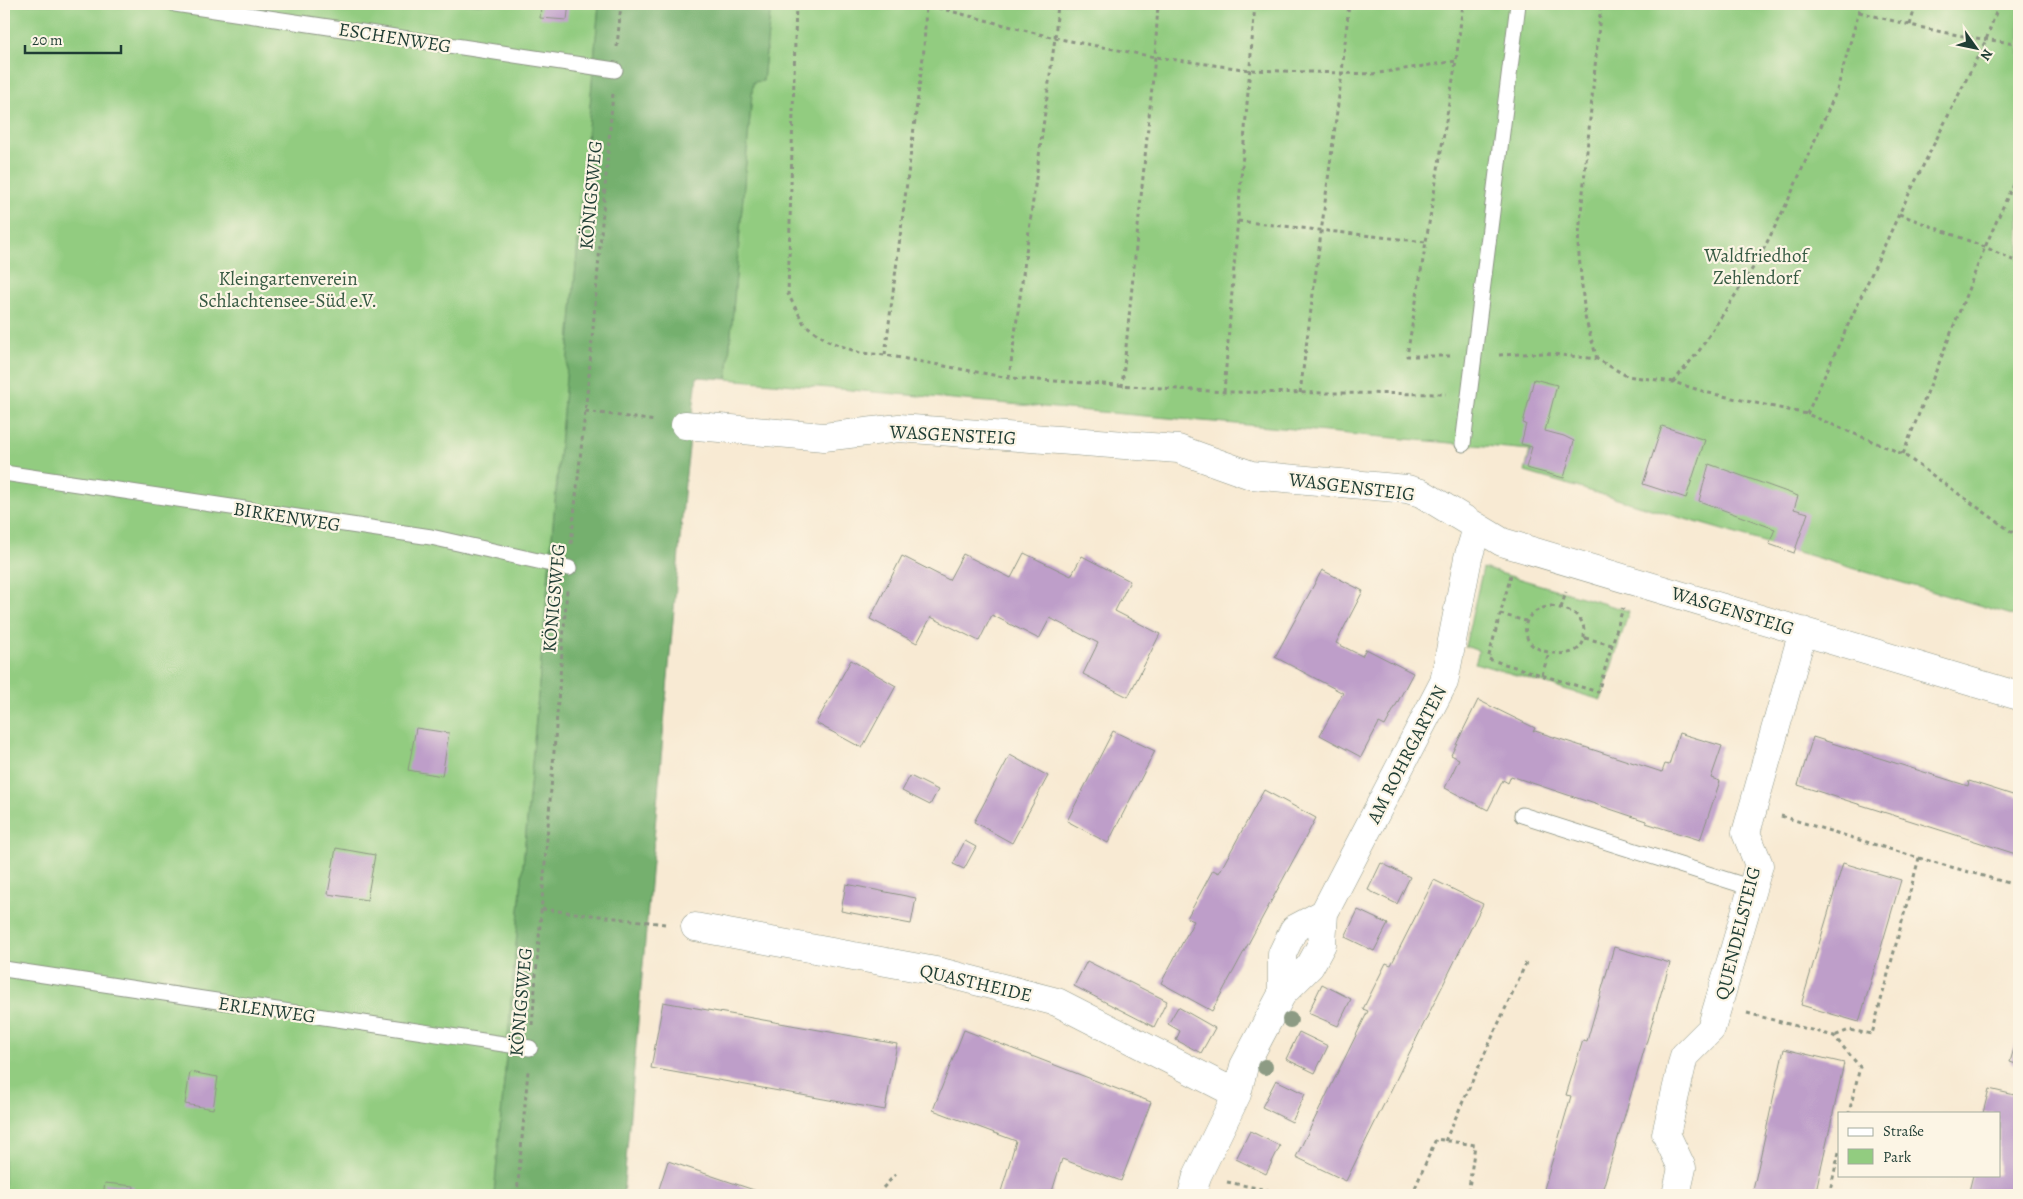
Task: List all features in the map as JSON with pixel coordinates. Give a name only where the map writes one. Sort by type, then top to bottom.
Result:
[{"type":"street","name":"WASGENSTEIG","points":[[685,425],[824,437],[899,428],[1178,449],[1251,475],[1407,489],[1421,493],[1502,542],[2019,696]]},
{"type":"street","name":"AM ROHRGARTEN","points":[[1194,1186],[1237,1094],[1244,1066],[1282,994],[1282,954],[1294,929],[1324,913],[1444,682],[1468,558],[1477,528]]},
{"type":"street","name":"QUENDELSTEIG","points":[[1676,1195],[1682,1168],[1666,1134],[1684,1056],[1711,1029],[1759,865],[1746,833],[1803,631]]},
{"type":"street","name":"QUASTHEIDE","points":[[695,927],[941,972],[1057,1002],[1237,1094]]},
{"type":"lane","name":"ESCHENWEG","points":[[176,4],[615,70]]},
{"type":"lane","points":[[1464,444],[1518,4]]},
{"type":"lane","name":"BIRKENWEG","points":[[4,473],[431,538],[569,568]]},
{"type":"lane","points":[[1522,815],[1752,888]]},
{"type":"lane","name":"ERLENWEG","points":[[4,969],[530,1048]]},
{"type":"path","name":"KÖNIGSWEG","points":[[517,1195],[569,568],[585,411],[621,4]]},
{"type":"path","points":[[796,4],[788,294],[804,324],[828,341],[860,353],[885,355],[1009,378],[1122,387],[1224,392],[1469,394]]},
{"type":"path","points":[[885,355],[924,48],[925,4],[1055,38],[1155,57],[1250,70],[1372,74],[1456,61]]},
{"type":"path","points":[[1009,378],[1058,4]]},
{"type":"path","points":[[1122,387],[1155,57],[1158,4]]},
{"type":"path","points":[[1224,392],[1255,4]]},
{"type":"path","points":[[1300,393],[1342,73],[1349,4]]},
{"type":"path","points":[[1463,4],[1456,61],[1407,356],[1543,353],[1597,359],[1627,376],[1673,382],[1709,393],[1807,414],[1903,454],[2017,536],[2019,524]]},
{"type":"path","points":[[1597,359],[1586,317],[1578,245],[1601,4]]},
{"type":"path","points":[[1673,382],[1698,351],[1758,260],[1787,203],[1837,90],[1861,4]]},
{"type":"path","points":[[1910,26],[1916,4]]},
{"type":"path","points":[[1807,414],[1899,214],[1986,40],[1998,4]]},
{"type":"path","points":[[1859,12],[1910,26],[1986,40],[2019,43]]},
{"type":"path","points":[[1903,454],[1985,247],[2019,171]]},
{"type":"path","points":[[1899,214],[1985,247],[2019,263]]},
{"type":"path","points":[[1238,222],[1426,242]]},
{"type":"path","points":[[585,411],[685,425]]},
{"type":"path","points":[[1512,572],[1488,659],[1598,692],[1624,605]]},
{"type":"path","points":[[1561,608],[1567,589]]},
{"type":"path","points":[[1551,606],[1561,608],[1579,618],[1584,627],[1585,638],[1581,646],[1573,653],[1563,654],[1535,648],[1528,641],[1525,631],[1526,621],[1530,613],[1540,608],[1551,606]]},
{"type":"path","points":[[1500,614],[1526,621]]},
{"type":"path","points":[[1585,638],[1612,646]]},
{"type":"path","points":[[1542,675],[1549,652]]},
{"type":"path","points":[[1753,807],[1918,858],[2019,886]]},
{"type":"path","points":[[1834,1036],[1849,1030],[1872,1034],[1918,858]]},
{"type":"path","points":[[542,910],[695,927]]},
{"type":"path","points":[[1445,1141],[1526,963]]},
{"type":"path","points":[[1718,1006],[1834,1036],[1860,1067],[1849,1112]]},
{"type":"path","points":[[1412,1195],[1436,1140],[1475,1145],[1468,1195]]},
{"type":"path","points":[[1829,1195],[1838,1156]]},
{"type":"path","points":[[880,1195],[881,1190],[896,1174]]},
{"type":"path","points":[[1194,1186],[1292,1195]]},
{"type":"green space","name":"Kleingartenverein Schlachtensee-Süd e.V.","points":[[4,4],[599,4],[494,1195],[4,1195]]},
{"type":"green space","points":[[599,4],[771,4],[763,81],[753,82],[727,379],[697,377],[685,483],[623,1195],[494,1195]]},
{"type":"green space","name":"Waldfriedhof Zehlendorf","points":[[771,4],[2019,4],[2019,617],[1525,472],[1530,450],[727,379],[753,82],[763,81]]},
{"type":"green space","points":[[1483,568],[1629,611],[1601,700],[1475,663],[1479,651],[1465,646]]},
{"type":"building","points":[[541,4],[569,4],[567,20],[540,18]]},
{"type":"building","points":[[1534,379],[1557,385],[1545,431],[1574,441],[1564,478],[1526,468],[1532,447],[1521,444],[1526,424],[1523,423]]},
{"type":"building","points":[[1662,426],[1705,440],[1686,498],[1643,484]]},
{"type":"building","points":[[1709,464],[1798,496],[1794,509],[1808,513],[1794,553],[1769,544],[1775,529],[1699,501]]},
{"type":"building","points":[[1024,553],[1071,576],[1082,556],[1130,581],[1115,611],[1160,634],[1128,697],[1083,674],[1098,643],[1050,618],[1039,639],[992,615],[979,641],[931,617],[917,643],[870,619],[902,556],[949,580],[963,554],[1011,578]]},
{"type":"building","points":[[1322,570],[1363,591],[1336,643],[1362,656],[1366,649],[1413,673],[1385,726],[1379,723],[1361,757],[1320,735],[1343,693],[1275,657]]},
{"type":"building","points":[[851,660],[896,686],[862,748],[816,723]]},
{"type":"building","points":[[1478,700],[1535,728],[1533,732],[1535,731],[1662,772],[1665,764],[1669,765],[1679,733],[1722,746],[1711,778],[1720,781],[1700,840],[1511,776],[1508,783],[1503,780],[1488,810],[1445,788],[1459,759],[1451,755]]},
{"type":"building","points":[[416,728],[449,733],[442,776],[408,770]]},
{"type":"building","points":[[1113,731],[1155,751],[1108,843],[1067,821]]},
{"type":"building","points":[[1813,737],[1968,786],[1969,781],[2019,797],[2019,855],[1798,785]]},
{"type":"building","points":[[1010,755],[1048,776],[1012,843],[974,822]]},
{"type":"building","points":[[910,776],[938,790],[930,805],[902,791]]},
{"type":"building","points":[[1264,790],[1316,818],[1212,1011],[1161,983],[1194,921],[1187,918],[1213,870],[1219,873]]},
{"type":"building","points":[[965,841],[976,847],[964,869],[953,864]]},
{"type":"building","points":[[336,848],[375,855],[367,900],[328,894]]},
{"type":"building","points":[[1381,863],[1410,877],[1397,904],[1368,890]]},
{"type":"building","points":[[1843,863],[1901,880],[1859,1022],[1801,1005]]},
{"type":"building","points":[[1434,880],[1483,904],[1346,1181],[1296,1157],[1368,1011],[1363,1009],[1386,963],[1391,965]]},
{"type":"building","points":[[846,884],[916,898],[911,924],[841,911]]},
{"type":"building","points":[[1358,910],[1388,924],[1374,951],[1345,937]]},
{"type":"building","points":[[1614,947],[1670,963],[1601,1195],[1566,1195],[1544,1189],[1571,1096],[1566,1095],[1583,1040],[1587,1041]]},
{"type":"building","points":[[1087,961],[1167,1001],[1154,1027],[1074,986]]},
{"type":"building","points":[[1322,984],[1351,999],[1338,1026],[1308,1013]]},
{"type":"building","points":[[663,1002],[897,1044],[885,1110],[651,1068]]},
{"type":"building","points":[[1178,1007],[1215,1028],[1201,1053],[1176,1040],[1180,1031],[1168,1024]]},
{"type":"building","points":[[964,1030],[1151,1102],[1121,1181],[1062,1159],[1051,1195],[1000,1195],[1016,1141],[933,1110]]},
{"type":"building","points":[[1299,1032],[1328,1046],[1315,1073],[1286,1059]]},
{"type":"building","points":[[2019,1032],[2019,1065],[2010,1062]]},
{"type":"building","points":[[1784,1049],[1844,1063],[1827,1141],[1815,1195],[1752,1195]]},
{"type":"building","points":[[190,1072],[218,1077],[213,1109],[185,1104]]},
{"type":"building","points":[[1276,1080],[1305,1094],[1292,1122],[1262,1107]]},
{"type":"building","points":[[1989,1089],[2019,1096],[2019,1195],[1968,1195],[1973,1176],[2000,1176],[2000,1112],[1983,1112]]},
{"type":"building","points":[[1250,1131],[1280,1146],[1266,1174],[1236,1159]]},
{"type":"building","points":[[668,1161],[736,1184],[769,1195],[657,1195]]},
{"type":"building","points":[[105,1183],[134,1186],[133,1195],[103,1195]]}]
